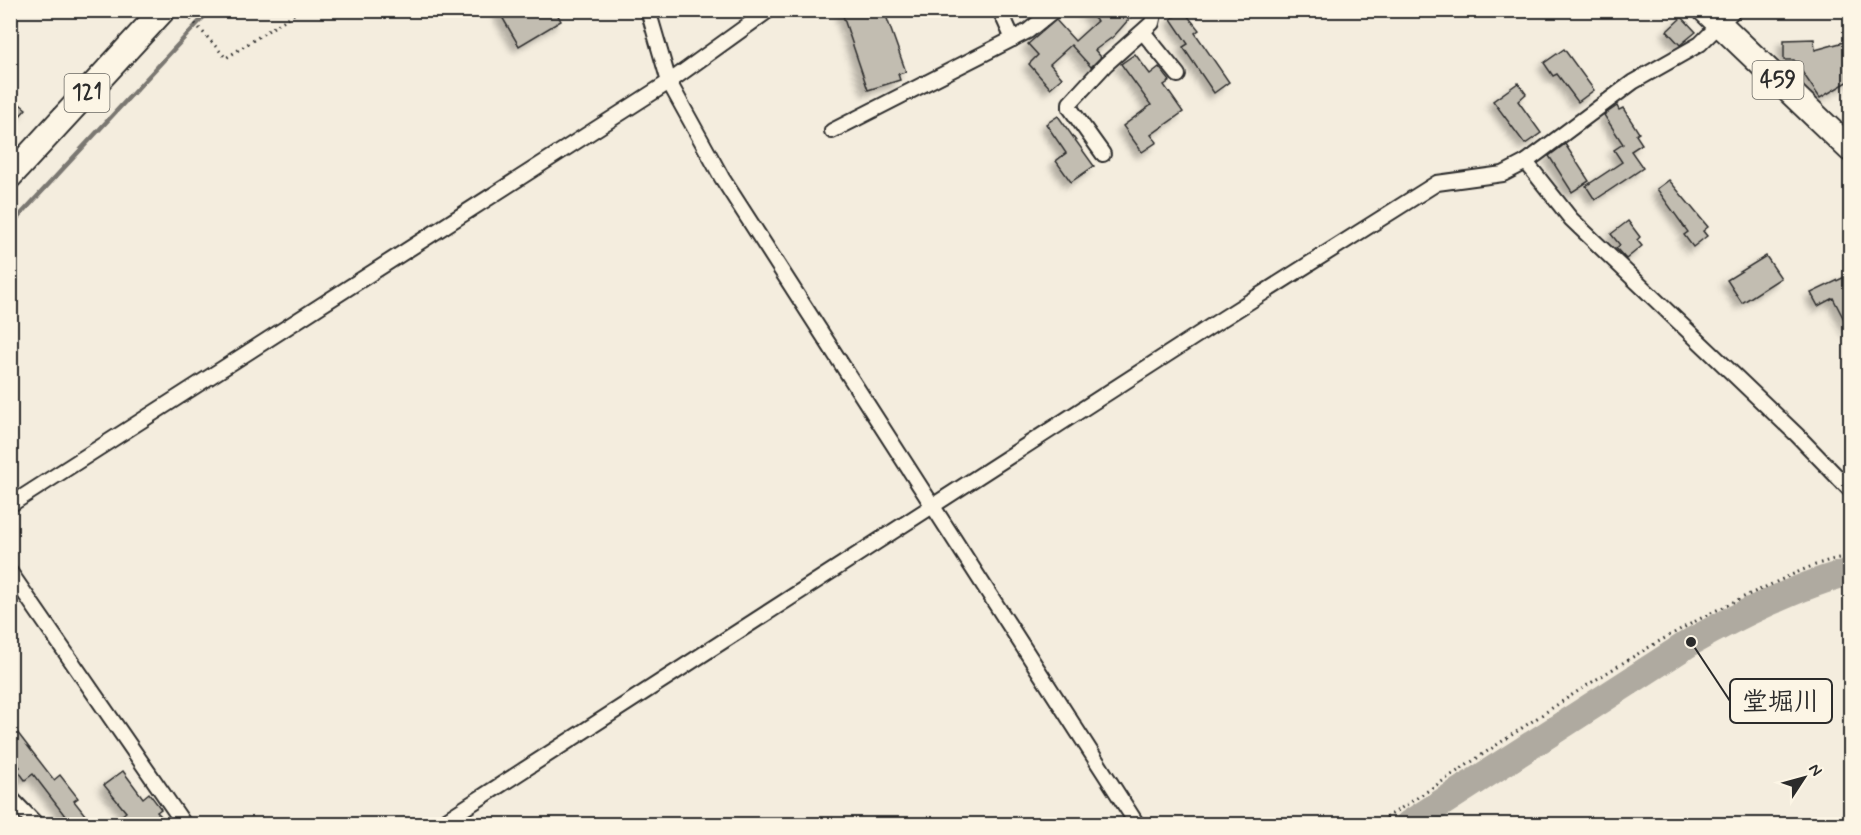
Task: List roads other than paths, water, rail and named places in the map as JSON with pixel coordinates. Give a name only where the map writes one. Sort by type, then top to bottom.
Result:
[{"type":"highway","name":"121","points":[[10,176],[164,10]]},
{"type":"highway","name":"459","points":[[1719,15],[1851,149]]},
{"type":"street","points":[[648,10],[669,82],[722,178],[1137,825]]},
{"type":"street","points":[[10,505],[669,82],[769,10]]},
{"type":"street","points":[[1000,10],[1013,39]]},
{"type":"street","points":[[832,131],[1013,39],[1054,10]]},
{"type":"street","points":[[1103,154],[1070,108],[1070,103],[1106,64],[1152,23],[1155,10]]},
{"type":"street","points":[[440,825],[1437,183],[1503,174],[1526,162],[1633,82],[1700,44],[1719,15]]},
{"type":"street","points":[[1143,32],[1178,75]]},
{"type":"street","points":[[1526,162],[1571,219],[1797,435],[1851,490]]},
{"type":"street","points":[[10,572],[184,825]]},
{"type":"street","points":[[10,797],[36,825]]},
{"type":"waterway","points":[[10,226],[210,10]]},
{"type":"waterway","points":[[1409,824],[1691,642],[1769,602],[1811,584],[1850,572]]},
{"type":"place","name":"堂堀川","points":[[1691,642]]}]
